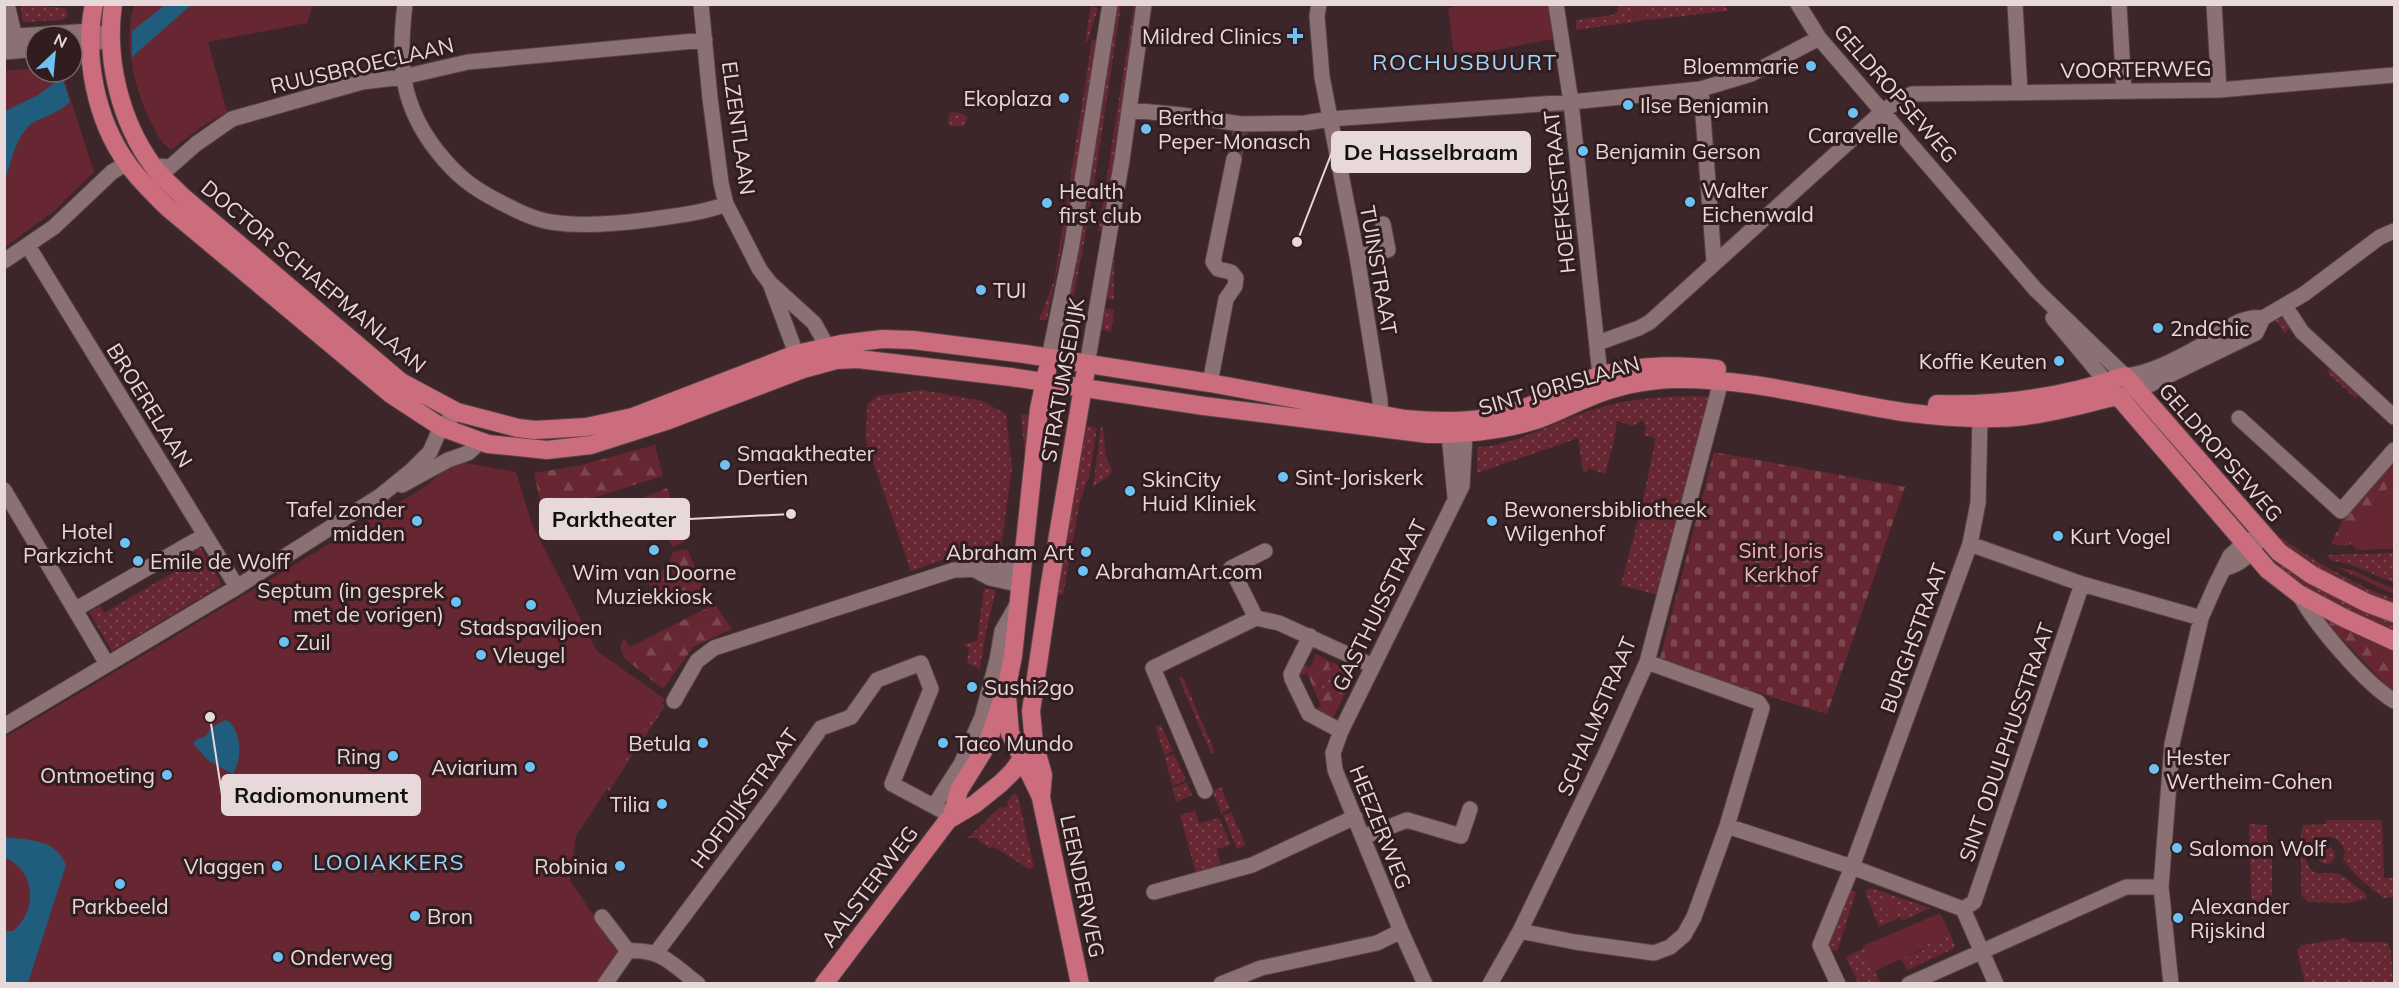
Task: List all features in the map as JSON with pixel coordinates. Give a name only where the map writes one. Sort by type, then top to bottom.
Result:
[{"type":"main road","name":"DOCTOR SCHAEPMANLAAN","points":[[94,4],[91,38],[96,92],[114,142],[127,164],[167,207],[365,373],[392,395],[448,430],[481,441],[525,449],[547,450],[591,445],[666,421],[799,362]]},
{"type":"main road","name":"DOCTOR SCHAEPMANLAAN","points":[[113,4],[111,37],[121,101],[132,130],[154,166],[182,196],[401,382],[457,412],[527,429],[570,429],[598,426],[633,417],[799,362]]},
{"type":"main road","points":[[799,362],[882,339],[909,340],[1049,358]]},
{"type":"main road","points":[[831,353],[1044,382]]},
{"type":"main road","name":"SINT JORISLAAN","points":[[1049,358],[1210,383],[1381,421]]},
{"type":"main road","name":"STRATUMSEDIJK","points":[[1007,686],[1013,656],[1039,409],[1049,358]]},
{"type":"main road","name":"STRATUMSEDIJK","points":[[1034,743],[1031,711],[1087,365]]},
{"type":"main road","name":"SINT JORISLAAN","points":[[1457,430],[1526,408],[1600,375],[1654,366],[1694,366],[1720,369],[1906,401],[1943,404],[1990,403],[2113,389]]},
{"type":"main road","name":"SINT JORISLAAN","points":[[1044,382],[1204,406],[1381,421],[1421,421],[1457,430],[1532,421],[1606,391],[1638,383],[1672,379],[1721,381],[1905,412],[1980,418],[2042,413],[2113,389]]},
{"type":"main road","points":[[2113,389],[2130,383]]},
{"type":"main road","name":"GELDROPSEWEG","points":[[2130,383],[2279,552],[2312,575],[2394,614]]},
{"type":"main road","name":"GELDROPSEWEG","points":[[2113,389],[2268,570],[2299,594],[2394,641]]},
{"type":"main road","name":"LEENDERWEG","points":[[1007,686],[1010,734],[1041,798],[1080,984]]},
{"type":"main road","name":"AALSTERWEG","points":[[952,816],[959,790],[987,745],[1007,686]]},
{"type":"main road","points":[[1023,760],[1034,743]]},
{"type":"main road","name":"LEENDERWEG","points":[[1034,743],[1043,775],[1041,798]]},
{"type":"main road","name":"AALSTERWEG","points":[[824,984],[920,855],[952,816],[975,804],[1001,783],[1023,760]]},
{"type":"street","points":[[7,4],[10,44],[111,37]]},
{"type":"street","points":[[405,4],[402,27],[403,77],[411,109],[421,130],[455,172],[479,192],[530,216],[551,222],[609,225],[705,213],[726,204]]},
{"type":"street","name":"ELZENTLAAN","points":[[701,4],[710,98],[721,183],[726,204],[752,256],[770,283],[799,362]]},
{"type":"street","name":"STRATUMSEDIJK","points":[[1049,358],[1072,244],[1110,4]]},
{"type":"street","name":"STRATUMSEDIJK","points":[[1087,365],[1130,110],[1143,4]]},
{"type":"street","name":"TUINSTRAAT","points":[[1319,4],[1317,16],[1322,77],[1356,256],[1381,421]]},
{"type":"street","name":"HOEFKESTRAAT","points":[[1556,4],[1571,102],[1600,375]]},
{"type":"street","name":"GELDROPSEWEG","points":[[1797,4],[1818,38],[2036,290],[2130,383]]},
{"type":"street","points":[[2015,4],[2020,92]]},
{"type":"street","points":[[2119,4],[2124,91]]},
{"type":"street","points":[[2214,4],[2219,90]]},
{"type":"street","points":[[84,41],[91,38]]},
{"type":"street","points":[[1130,110],[1182,115],[1241,128],[1330,119],[1571,102],[1701,89],[1751,74],[1818,38]]},
{"type":"street","name":"RUUSBROECLAAN","points":[[154,166],[170,167],[196,144],[232,119],[362,82],[403,77],[468,62],[705,40]]},
{"type":"street","name":"VOORTERWEG","points":[[1598,343],[1650,322],[1883,111],[1912,94],[2219,90],[2394,75]]},
{"type":"street","points":[[1701,89],[1714,262]]},
{"type":"street","points":[[1210,383],[1226,299],[1235,286],[1236,278],[1231,272],[1218,269],[1214,262],[1234,159]]},
{"type":"street","points":[[4,261],[54,227],[112,172],[127,164]]},
{"type":"street","points":[[1356,256],[1388,250],[1383,224]]},
{"type":"street","points":[[2130,383],[2256,333],[2263,318],[2285,306],[2380,237],[2394,231]]},
{"type":"street","name":"BROERELAAN","points":[[28,246],[237,586]]},
{"type":"street","name":"ELZENTLAAN","points":[[770,283],[807,315],[831,353]]},
{"type":"street","name":"GELDROPSEWEG","points":[[2036,290],[2055,321],[2113,389]]},
{"type":"street","points":[[2285,306],[2302,332],[2394,417]]},
{"type":"street","name":"SCHALMSTRAAT","points":[[1490,984],[1520,931],[1647,662],[1721,381]]},
{"type":"street","points":[[381,496],[430,452],[448,430],[457,412]]},
{"type":"street","name":"BURGHSTRAAT","points":[[1838,984],[1820,945],[1852,867],[1970,544],[1978,503],[1980,418]]},
{"type":"street","name":"GELDROPSEWEG","points":[[2239,418],[2341,511],[2394,450]]},
{"type":"street","points":[[448,430],[448,460]]},
{"type":"street","name":"GASTHUISSTRAAT","points":[[1341,731],[1455,497],[1457,430]]},
{"type":"street","points":[[4,726],[237,586],[381,496],[421,477],[448,460],[468,453],[481,441]]},
{"type":"street","points":[[4,490],[107,664]]},
{"type":"street","points":[[2171,984],[2161,887],[2172,744],[2201,618],[2226,568],[2238,564],[2247,548],[2262,534]]},
{"type":"street","points":[[76,609],[205,535]]},
{"type":"street","points":[[1970,544],[2082,584],[2201,618]]},
{"type":"street","points":[[1256,618],[1231,568],[1265,551]]},
{"type":"street","points":[[674,701],[697,661],[714,648],[954,570],[975,570],[992,566],[1021,584]]},
{"type":"street","name":"AALSTERWEG","points":[[934,806],[961,764],[982,717],[1002,631],[1021,584]]},
{"type":"street","name":"SINT ODULPHUSSTRAAT","points":[[1963,909],[1974,902],[2082,584]]},
{"type":"street","name":"GELDROPSEWEG","points":[[2299,594],[2308,612],[2377,691],[2394,701]]},
{"type":"street","points":[[1205,791],[1153,668],[1256,618],[1279,623],[1373,666]]},
{"type":"street","points":[[1310,636],[1291,674],[1292,679],[1309,714],[1341,731]]},
{"type":"street","points":[[1520,931],[1575,942],[1654,953],[1670,947],[1684,935],[1694,917],[1727,826],[1762,708],[1758,702],[1647,662]]},
{"type":"street","name":"HOFDIJKSTRAAT","points":[[657,952],[821,728],[851,717],[878,680],[921,663],[931,689],[892,784],[934,806]]},
{"type":"street","name":"HEEZERWEG","points":[[1341,731],[1333,753],[1333,760],[1401,931],[1425,984]]},
{"type":"street","points":[[934,806],[952,816]]},
{"type":"street","points":[[1363,837],[1407,820],[1461,836],[1470,809]]},
{"type":"street","points":[[1154,892],[1252,865],[1355,817]]},
{"type":"street","points":[[1727,826],[1852,867],[1963,909],[1996,984]]},
{"type":"street","points":[[1909,984],[2126,887],[2161,887]]},
{"type":"street","points":[[602,917],[628,951]]},
{"type":"street","points":[[1221,984],[1261,968],[1377,943],[1401,931]]},
{"type":"street","points":[[628,951],[657,952],[698,984]]},
{"type":"street","points":[[605,984],[628,951]]},
{"type":"green space","points":[[1462,4],[1549,5],[1553,39],[1454,58],[1448,8]]},
{"type":"green space","points":[[134,5],[313,5],[307,23],[208,42],[227,112],[201,127],[171,150],[155,131],[135,81],[130,50]]},
{"type":"green space","points":[[1116,5],[1121,5],[1088,223],[1068,324],[1064,324],[1088,204]]},
{"type":"green space","points":[[1134,5],[1137,5],[1106,226],[1098,232]]},
{"type":"green space","points":[[1619,5],[1631,5],[1633,22],[1576,30],[1576,20],[1612,15],[1617,12]]},
{"type":"green space","points":[[1631,5],[1645,5],[1647,20],[1633,22]]},
{"type":"green space","points":[[1645,5],[1725,5],[1728,11],[1647,20]]},
{"type":"green space","points":[[21,6],[65,8],[68,16],[63,20],[24,22]]},
{"type":"green space","points":[[1091,6],[1098,8],[1087,43],[1085,43]]},
{"type":"green space","points":[[1092,40],[1099,41],[1079,162],[1047,320],[1039,320],[1054,281]]},
{"type":"green space","points":[[24,69],[24,84],[66,84],[94,172],[53,212],[5,247],[4,71]]},
{"type":"green space","points":[[952,112],[964,114],[967,117],[965,126],[951,126],[948,123],[949,114]]},
{"type":"green space","points":[[1112,259],[1114,260],[1114,300],[1105,298]]},
{"type":"green space","points":[[1104,308],[1114,310],[1111,332],[1100,329]]},
{"type":"green space","points":[[2280,317],[2288,320],[2291,325],[2285,334],[2274,318]]},
{"type":"green space","points":[[2330,369],[2359,395],[2355,398],[2327,372]]},
{"type":"green space","points":[[922,390],[982,401],[1006,414],[1012,468],[1000,556],[957,555],[911,571],[866,442],[867,405],[877,396]]},
{"type":"green space","points":[[1692,396],[1711,397],[1658,595],[1621,585],[1654,446],[1655,438],[1644,435],[1646,427],[1642,420],[1634,426],[1617,421],[1605,474],[1588,468],[1586,472],[1583,471],[1578,438],[1477,473],[1477,449],[1479,447],[1507,442],[1616,403]]},
{"type":"green space","points":[[2177,396],[2191,427],[2167,400]]},
{"type":"green space","points":[[2161,401],[2249,503],[2246,505],[2160,403]]},
{"type":"green space","points":[[1021,415],[1032,416],[1025,455]]},
{"type":"green space","points":[[1085,425],[1097,428],[1090,473],[1080,501],[1063,595],[1055,594]]},
{"type":"green space","points":[[1101,426],[1106,458],[1112,470],[1110,475],[1093,487]]},
{"type":"green space","points":[[655,445],[663,476],[554,510],[541,506],[534,473],[581,465]]},
{"type":"green space","name":"Sint Joris Kerkhof","points":[[1714,452],[1905,487],[1827,714],[1659,662]]},
{"type":"green space","points":[[2394,457],[2394,481],[2371,507],[2351,544],[2346,546],[2331,544],[2348,509]]},
{"type":"green space","points":[[455,461],[516,472],[532,524],[597,651],[665,699],[576,836],[570,880],[620,955],[599,983],[5,983],[4,738],[423,488]]},
{"type":"green space","points":[[2394,481],[2394,549],[2357,550],[2351,544],[2371,507]]},
{"type":"green space","points":[[667,488],[685,541],[673,547],[662,530],[637,529],[631,523],[632,502]]},
{"type":"green space","points":[[2276,537],[2280,537],[2349,579],[2394,599],[2394,605],[2332,576],[2303,558]]},
{"type":"green space","points":[[200,547],[222,585],[112,651],[89,612],[100,606],[104,613],[198,558],[194,551]]},
{"type":"green space","points":[[2266,547],[2394,620],[2394,632],[2341,607],[2291,578],[2260,555]]},
{"type":"green space","points":[[687,549],[704,587],[661,606],[648,581],[650,577],[658,574],[664,568],[673,552]]},
{"type":"green space","points":[[2394,553],[2394,583],[2352,565],[2330,560],[2327,555]]},
{"type":"green space","points":[[2336,567],[2352,570],[2394,589],[2394,594]]},
{"type":"green space","points":[[984,588],[996,590],[980,669],[967,663],[969,649],[963,644],[977,641]]},
{"type":"green space","points":[[710,597],[732,629],[693,647],[665,687],[662,688],[624,658],[620,647],[624,638],[630,647],[707,608],[704,602]]},
{"type":"green space","points":[[2315,611],[2394,648],[2394,696],[2342,639],[2335,636]]},
{"type":"green space","points":[[1316,654],[1331,662],[1319,688],[1342,700],[1333,718],[1328,720],[1313,710],[1321,706],[1307,673],[1298,677],[1303,665],[1310,668]]},
{"type":"green space","points":[[1331,662],[1354,673],[1342,700],[1319,689]]},
{"type":"green space","points":[[1181,677],[1215,752],[1211,754],[1179,678]]},
{"type":"green space","points":[[657,699],[665,706],[609,791],[602,782]]},
{"type":"green space","points":[[1161,725],[1173,751],[1164,755],[1156,726]]},
{"type":"green space","points":[[1174,754],[1186,780],[1172,786],[1165,757]]},
{"type":"green space","points":[[1187,782],[1192,795],[1176,802],[1173,788]]},
{"type":"green space","points":[[1221,787],[1230,809],[1221,813],[1212,791]]},
{"type":"green space","points":[[1014,793],[1018,796],[1034,868],[1029,869],[994,847],[989,848],[976,838],[968,838],[999,808],[1008,806],[1007,801]]},
{"type":"green space","points":[[1195,811],[1199,823],[1219,818],[1231,845],[1217,849],[1221,866],[1196,873],[1180,815]]},
{"type":"green space","points":[[1231,812],[1246,845],[1237,849],[1223,815]]},
{"type":"green space","points":[[2327,820],[2382,820],[2384,878],[2394,878],[2394,897],[2384,898],[2362,880],[2343,859],[2345,852],[2341,844],[2328,837],[2314,840],[2306,851],[2306,859],[2312,871],[2341,875],[2367,895],[2366,899],[2348,903],[2308,902],[2301,895],[2303,825],[2325,824]]},
{"type":"green space","points":[[2249,824],[2267,825],[2267,841],[2272,843],[2272,904],[2252,919]]},
{"type":"green space","points":[[2326,846],[2332,849],[2335,855],[2332,861],[2326,864],[2320,861],[2317,855],[2320,849]]},
{"type":"green space","points":[[1871,888],[1930,908],[1902,921],[1900,917],[1879,927],[1865,891]]},
{"type":"green space","points":[[1846,889],[1856,892],[1837,952],[1824,945]]},
{"type":"green space","points":[[1886,901],[1892,901],[1896,908],[1892,915],[1886,915],[1882,911],[1882,905]]},
{"type":"green space","points":[[1940,913],[1950,933],[1924,945],[1925,948],[1875,971],[1863,946]]},
{"type":"green space","points":[[1950,933],[1955,946],[1953,949],[1907,970],[1901,959],[1925,949],[1924,945]]},
{"type":"green space","points":[[2346,938],[2350,942],[2387,942],[2391,951],[2393,983],[2305,983],[2297,950],[2302,945]]},
{"type":"green space","points":[[1864,948],[1880,982],[1858,983],[1846,957]]},
{"type":"water","points":[[165,5],[191,5],[132,57],[132,31]]},
{"type":"water","points":[[53,84],[64,84],[70,102],[31,124],[25,131],[16,147],[5,181],[5,111],[38,95]]},
{"type":"water","points":[[225,720],[230,722],[234,728],[239,741],[238,761],[233,774],[209,761],[193,744],[197,739],[205,737],[211,728]]},
{"type":"water","points":[[5,837],[41,842],[56,850],[66,865],[28,983],[5,983],[5,931],[13,931],[21,923],[27,913],[30,891],[23,872],[5,858]]},
{"type":"tunnel","points":[[1234,159],[1240,132]]},
{"type":"place","name":"Mildred Clinics","points":[[1295,36]]},
{"type":"place","name":"Bloemmarie","points":[[1811,66]]},
{"type":"place","name":"Ekoplaza","points":[[1064,98]]},
{"type":"place","name":"Ilse Benjamin","points":[[1628,105]]},
{"type":"place","name":"Caravelle","points":[[1853,113]]},
{"type":"place","name":"Bertha Peper-Monasch","points":[[1146,129]]},
{"type":"place","name":"Benjamin Gerson","points":[[1583,151]]},
{"type":"place","name":"Walter Eichenwald","points":[[1690,202]]},
{"type":"place","name":"Health first club","points":[[1047,203]]},
{"type":"place","name":"De Hasselbraam","points":[[1297,242]]},
{"type":"place","name":"TUI","points":[[981,290]]},
{"type":"place","name":"2ndChic","points":[[2158,328]]},
{"type":"place","name":"Koffie Keuten","points":[[2059,361]]},
{"type":"place","name":"Smaaktheater Dertien","points":[[725,465]]},
{"type":"place","name":"Sint-Joriskerk","points":[[1283,477]]},
{"type":"place","name":"SkinCity Huid Kliniek","points":[[1130,491]]},
{"type":"place","name":"Parktheater","points":[[791,514]]},
{"type":"place","name":"Tafel zonder midden","points":[[417,521]]},
{"type":"place","name":"Bewonersbibliotheek Wilgenhof","points":[[1492,521]]},
{"type":"place","name":"Kurt Vogel","points":[[2058,536]]},
{"type":"place","name":"Hotel Parkzicht","points":[[125,543]]},
{"type":"place","name":"Wim van Doorne Muziekkiosk","points":[[654,550]]},
{"type":"place","name":"Abraham Art","points":[[1086,552]]},
{"type":"place","name":"Emile de Wolff","points":[[138,561]]},
{"type":"place","name":"AbrahamArt.com","points":[[1083,571]]},
{"type":"place","name":"Septum (in gesprek met de vorigen)","points":[[456,602]]},
{"type":"place","name":"Stadspaviljoen","points":[[531,605]]},
{"type":"place","name":"Zuil","points":[[284,642]]},
{"type":"place","name":"Vleugel","points":[[481,655]]},
{"type":"place","name":"Sushi2go","points":[[972,687]]},
{"type":"place","name":"Radiomonument","points":[[210,717]]},
{"type":"place","name":"Betula","points":[[703,743]]},
{"type":"place","name":"Taco Mundo","points":[[943,743]]},
{"type":"place","name":"Ring","points":[[393,756]]},
{"type":"place","name":"Aviarium","points":[[530,767]]},
{"type":"place","name":"Hester Wertheim-Cohen","points":[[2154,769]]},
{"type":"place","name":"Ontmoeting","points":[[167,775]]},
{"type":"place","name":"Tilia","points":[[662,804]]},
{"type":"place","name":"Salomon Wolf","points":[[2177,848]]},
{"type":"place","name":"Vlaggen","points":[[277,866]]},
{"type":"place","name":"Robinia","points":[[620,866]]},
{"type":"place","name":"Parkbeeld","points":[[120,884]]},
{"type":"place","name":"Bron","points":[[415,916]]},
{"type":"place","name":"Alexander Rijskind","points":[[2178,918]]},
{"type":"place","name":"Onderweg","points":[[278,957]]},
{"type":"district","name":"ROCHUSBUURT","points":[[1465,62]]},
{"type":"district","name":"LOOIAKKERS","points":[[389,862]]}]
